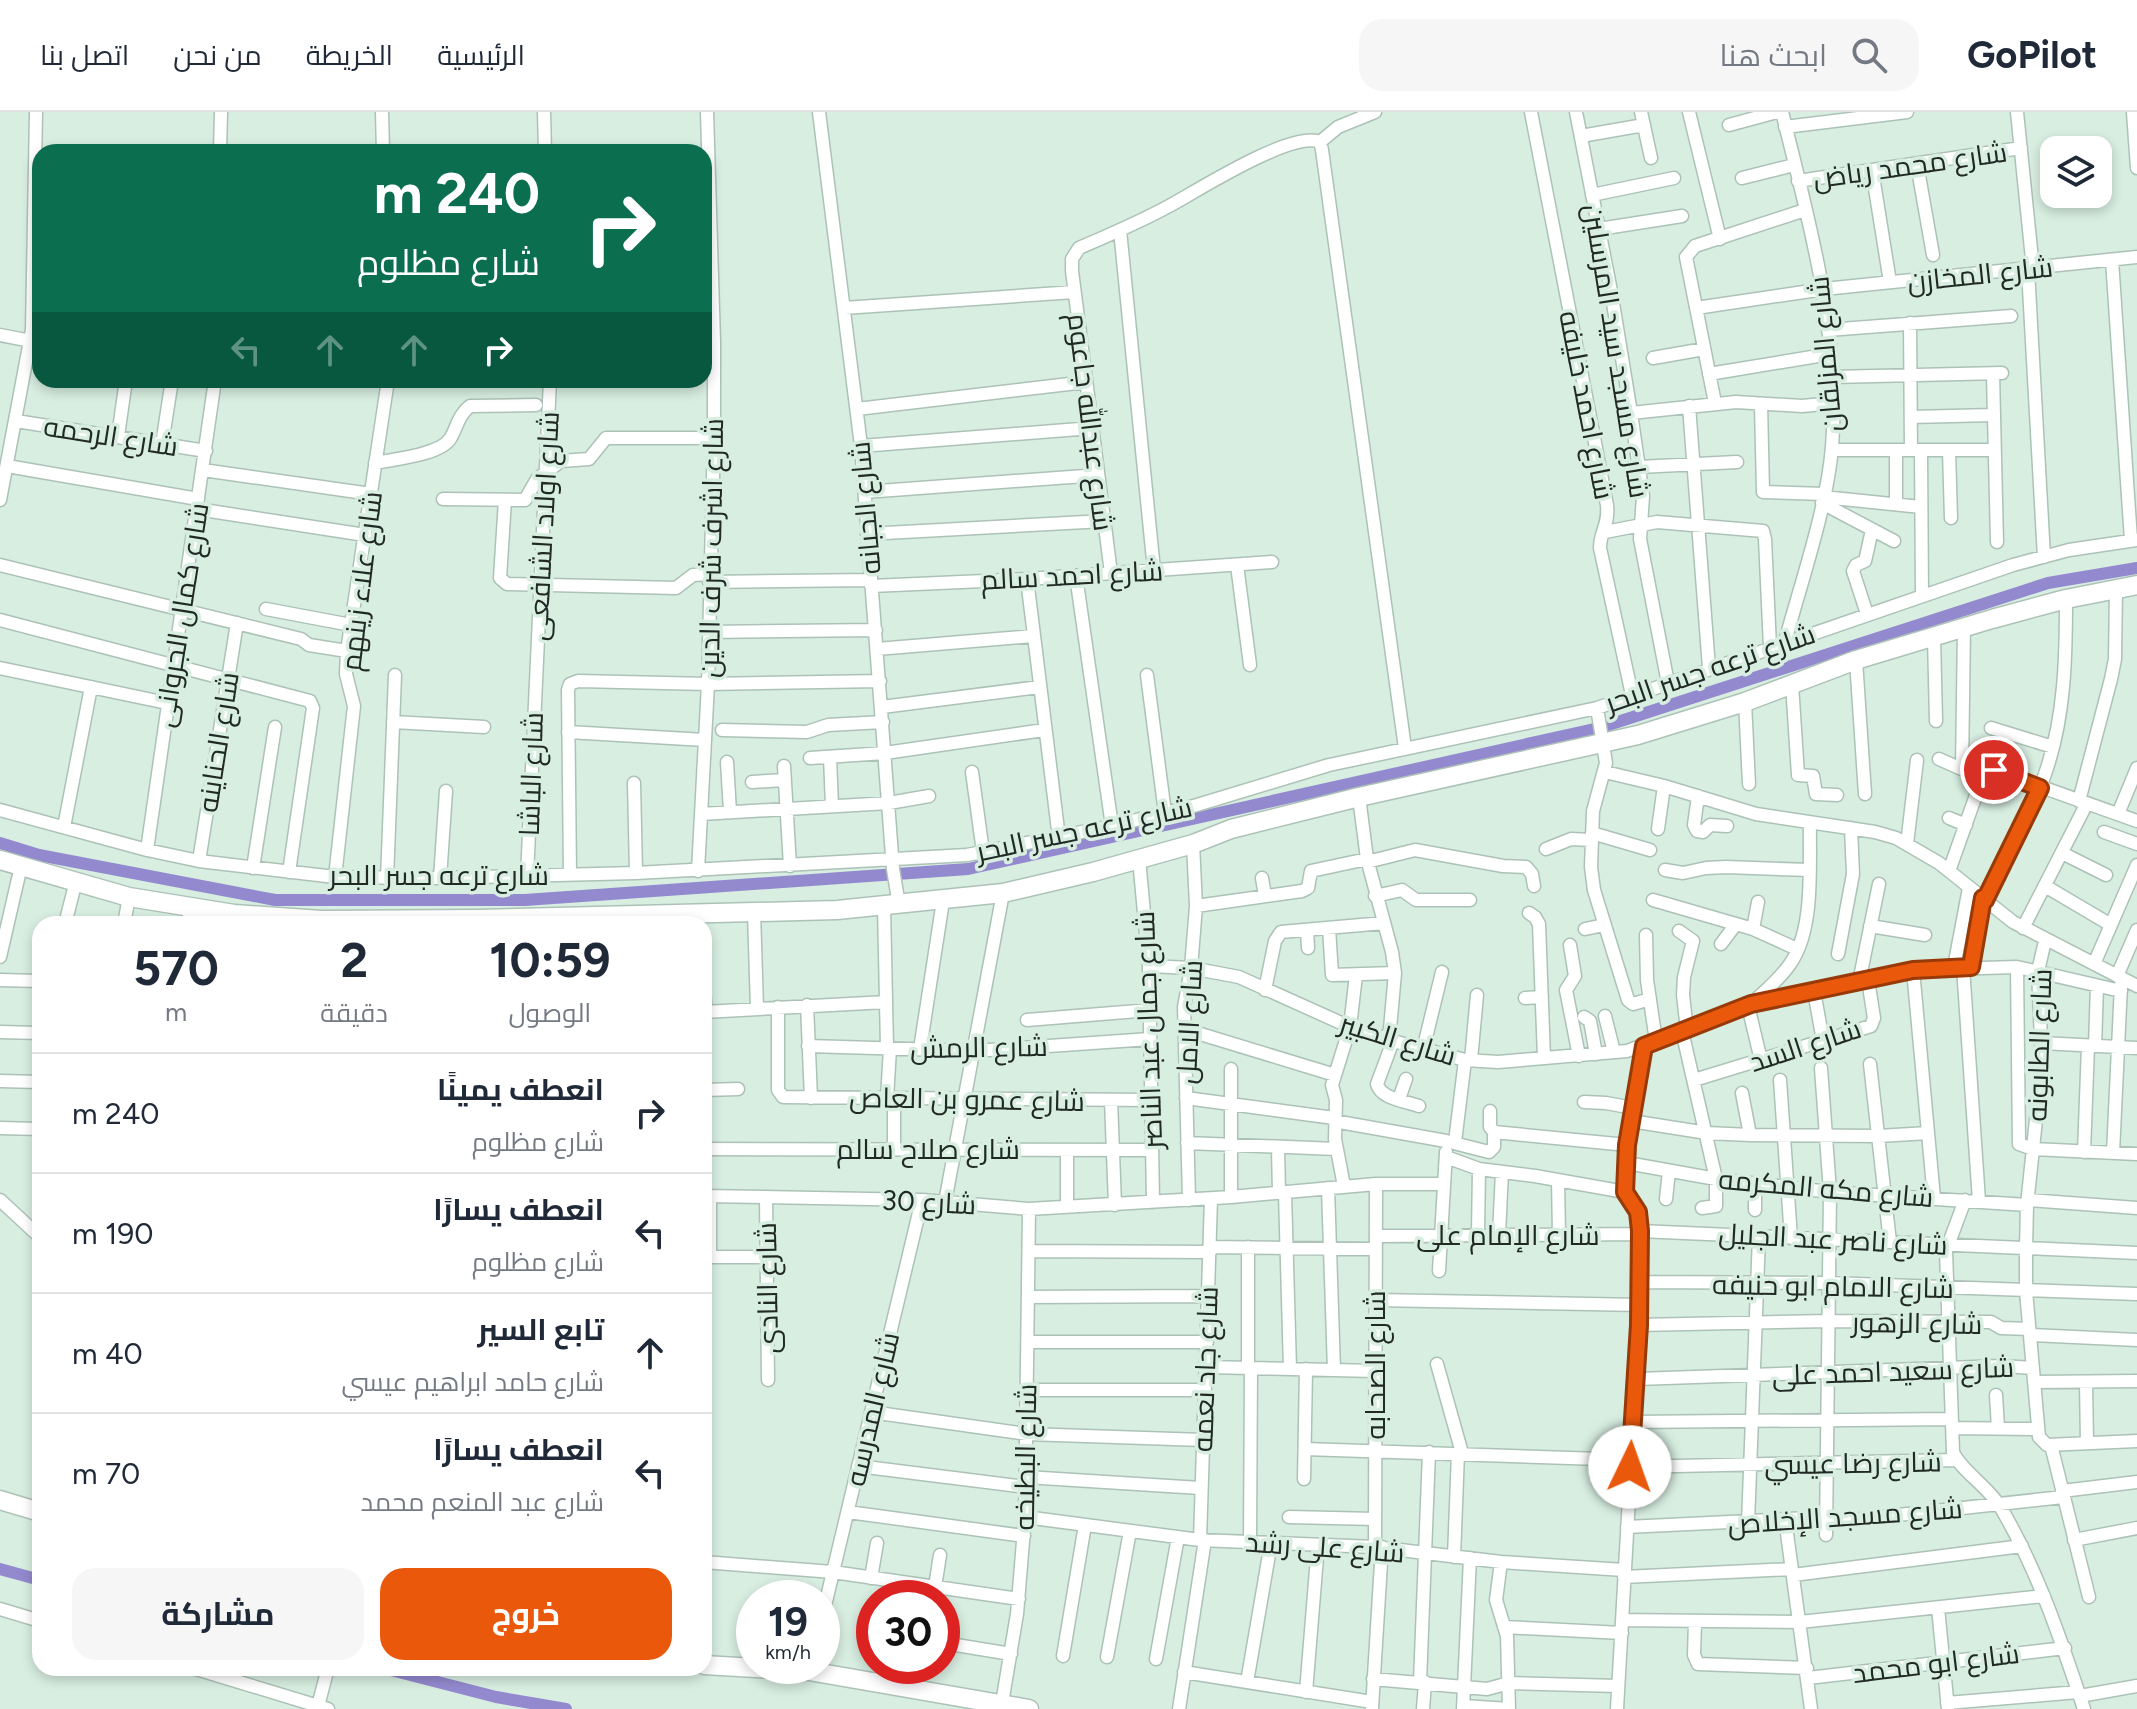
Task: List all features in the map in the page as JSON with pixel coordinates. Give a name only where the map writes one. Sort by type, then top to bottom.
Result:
[{"type":"street","points":[[36,112],[36,144]]},
{"type":"street","points":[[220,144],[221,112]]},
{"type":"street","points":[[382,112],[383,144]]},
{"type":"street","points":[[544,112],[545,144]]},
{"type":"street","name":"شارع اشرف شرف الدين","points":[[707,112],[707,144]]},
{"type":"street","name":"شارع الجبانه","points":[[819,112],[861,446],[889,803],[893,901],[886,1002],[894,1148]]},
{"type":"street","points":[[1320,142],[1338,127],[1375,112]]},
{"type":"street","name":"شارع احمد خليفه","points":[[1531,112],[1607,505],[1608,524],[1600,539],[1600,548],[1632,695]]},
{"type":"street","name":"شارع مسجد سيد المرسلين","points":[[1576,112],[1631,413],[1644,506],[1640,539],[1668,683]]},
{"type":"street","points":[[1689,112],[1720,239]]},
{"type":"street","points":[[1729,125],[1780,112]]},
{"type":"street","name":"شارع المزلقان","points":[[1780,112],[1824,289],[1834,403],[1832,450],[1823,498],[1785,642]]},
{"type":"street","points":[[1785,127],[1907,112]]},
{"type":"street","points":[[2017,112],[2031,269],[2044,557]]},
{"type":"street","points":[[2133,112],[2137,168]]},
{"type":"street","points":[[1581,136],[1642,118],[1651,158]]},
{"type":"street","points":[[1154,570],[1120,230],[1170,206],[1244,163],[1304,141],[1320,142]]},
{"type":"street","points":[[1320,142],[1405,748]]},
{"type":"street","name":"شارع محمد رياض","points":[[1798,181],[2021,148]]},
{"type":"street","points":[[1917,164],[1933,255]]},
{"type":"street","points":[[1742,178],[1794,165]]},
{"type":"street","points":[[1872,170],[1890,282]]},
{"type":"street","points":[[1592,195],[1674,178]]},
{"type":"street","points":[[1715,403],[1686,265],[1689,251],[1695,246],[1805,210]]},
{"type":"street","points":[[1599,229],[1682,216]]},
{"type":"street","name":"شارع عبدالله جاعوم","points":[[1111,573],[1072,259],[1079,248],[1120,230]]},
{"type":"street","name":"شارع المخازن","points":[[1696,308],[1824,289],[2137,257]]},
{"type":"street","points":[[2112,260],[2134,540]]},
{"type":"street","points":[[844,308],[1074,292]]},
{"type":"street","points":[[1828,330],[2011,316]]},
{"type":"street","points":[[1910,323],[1911,417],[1921,507],[1922,596]]},
{"type":"street","points":[[0,335],[32,334]]},
{"type":"street","points":[[0,500],[32,344]]},
{"type":"street","points":[[1653,358],[1704,349]]},
{"type":"street","points":[[1709,374],[1830,354]]},
{"type":"street","points":[[1832,377],[1997,374],[1993,415],[1997,542]]},
{"type":"street","points":[[857,409],[1086,382]]},
{"type":"street","name":"شارع اشرف شرف الدين","points":[[698,871],[708,684],[714,438],[712,383]]},
{"type":"street","points":[[118,436],[125,388]]},
{"type":"street","points":[[162,444],[171,388]]},
{"type":"street","name":"شارع كمال الجروانى","points":[[147,850],[214,388]]},
{"type":"street","name":"شارع علاء زينهم","points":[[335,877],[354,706],[346,674],[347,651],[387,388]]},
{"type":"street","name":"شارع اولاد الشافعى","points":[[535,673],[550,388]]},
{"type":"street","points":[[1631,413],[1715,403],[1802,406],[1834,403]]},
{"type":"street","points":[[1761,404],[1763,492],[1921,507]]},
{"type":"street","points":[[375,463],[440,448],[449,441],[460,416],[470,406],[536,405]]},
{"type":"street","points":[[1689,406],[1709,668]]},
{"type":"street","points":[[1911,417],[1993,415]]},
{"type":"street","name":"شارع الرحمه","points":[[16,421],[206,451]]},
{"type":"street","points":[[861,446],[1092,428]]},
{"type":"street","points":[[443,499],[525,500],[534,483],[563,460],[591,458],[606,438],[714,438]]},
{"type":"street","points":[[1832,450],[1994,450]]},
{"type":"street","points":[[1896,450],[1896,504]]},
{"type":"street","points":[[1949,450],[1951,518]]},
{"type":"street","points":[[1639,467],[1737,462]]},
{"type":"street","points":[[7,466],[365,535]]},
{"type":"street","points":[[203,470],[371,494]]},
{"type":"street","points":[[865,492],[1098,475]]},
{"type":"street","points":[[1823,498],[1894,541]]},
{"type":"street","points":[[505,500],[500,578],[507,584],[676,588],[693,575],[710,578]]},
{"type":"street","points":[[867,534],[1104,521]]},
{"type":"street","points":[[1605,532],[1640,524],[1678,522],[1763,531],[1770,647]]},
{"type":"street","points":[[1867,614],[1853,571],[1856,565],[1865,561],[1872,530]]},
{"type":"street","name":"شارع ترعه جسر البحر","points":[[0,810],[199,861],[335,877],[387,879],[570,875],[893,864],[1059,838],[1165,813],[1329,765],[1597,711],[1709,668],[2044,557],[2134,540]]},
{"type":"street","name":"شارع احمد سالم","points":[[710,578],[871,583],[1027,579],[1272,562]]},
{"type":"street","points":[[0,565],[301,639],[309,645],[347,651]]},
{"type":"street","points":[[1237,565],[1250,665]]},
{"type":"street","points":[[1076,576],[1112,826]]},
{"type":"street","points":[[1027,579],[1059,838]]},
{"type":"street","name":"شارع ترعه جسر البحر","points":[[712,917],[893,901],[943,901],[1003,893],[1193,844],[1231,829],[1683,722],[1856,660],[1964,627],[2066,599],[2137,585]]},
{"type":"street","points":[[2023,928],[2062,853],[2083,802],[2115,659],[2116,588]]},
{"type":"street","points":[[1963,967],[1984,899],[2040,788],[2053,747],[2062,698],[2066,599]]},
{"type":"street","points":[[266,609],[351,625]]},
{"type":"street","points":[[0,620],[307,699],[313,708],[289,872]]},
{"type":"street","name":"شارع الحناينه","points":[[199,861],[237,623]]},
{"type":"street","points":[[1962,769],[1964,627]]},
{"type":"street","points":[[709,632],[876,630]]},
{"type":"street","points":[[877,649],[1033,636]]},
{"type":"street","points":[[1934,637],[1936,721]]},
{"type":"street","points":[[1856,660],[1865,794]]},
{"type":"street","points":[[0,668],[167,703]]},
{"type":"street","name":"شارع الباشا","points":[[527,876],[535,673]]},
{"type":"street","points":[[387,879],[395,675]]},
{"type":"street","points":[[1147,675],[1165,813]]},
{"type":"street","points":[[570,875],[570,684],[578,681],[708,684],[880,681]]},
{"type":"street","points":[[1792,684],[1798,775],[1813,776],[1816,794],[1837,795]]},
{"type":"street","points":[[64,827],[91,687]]},
{"type":"street","points":[[882,707],[1039,687]]},
{"type":"street","points":[[1745,702],[1749,784]]},
{"type":"street","points":[[1597,711],[1605,772],[1593,811],[1591,867],[1594,890],[1628,1000],[1633,1004],[1650,999]]},
{"type":"street","points":[[393,722],[484,727]]},
{"type":"street","points":[[722,730],[807,732],[828,725],[883,722]]},
{"type":"street","points":[[253,868],[275,727]]},
{"type":"street","points":[[1991,728],[2053,747]]},
{"type":"street","points":[[810,758],[885,753],[1044,730]]},
{"type":"street","points":[[568,732],[705,740]]},
{"type":"street","points":[[830,757],[832,806]]},
{"type":"street","points":[[1939,759],[1975,775],[1980,784],[1949,871]]},
{"type":"street","points":[[1907,844],[1917,760]]},
{"type":"street","points":[[727,762],[730,812]]},
{"type":"street","points":[[784,766],[790,866]]},
{"type":"street","points":[[2118,814],[2137,768]]},
{"type":"street","points":[[1994,770],[2137,821]]},
{"type":"street","points":[[972,772],[983,852]]},
{"type":"street","points":[[1605,772],[1756,814],[1875,832],[1907,844],[1949,871],[2023,928],[2094,964],[2120,982],[2137,986]]},
{"type":"street","points":[[752,782],[784,780]]},
{"type":"street","points":[[634,783],[636,873]]},
{"type":"street","points":[[1658,829],[1664,786]]},
{"type":"street","points":[[440,878],[446,791]]},
{"type":"street","points":[[701,814],[889,803],[929,796]]},
{"type":"street","points":[[1698,796],[1694,825],[1697,831],[1703,832],[1710,825],[1727,826]]},
{"type":"street","points":[[1359,797],[1367,861],[1395,973],[1391,1041],[1377,1084],[1380,1092],[1419,1106]]},
{"type":"street","points":[[1949,818],[1966,825]]},
{"type":"street","points":[[1750,1005],[1793,961],[1797,949],[1807,912],[1810,823]]},
{"type":"street","points":[[1838,954],[1853,874],[1851,828]]},
{"type":"street","points":[[2104,832],[2137,844]]},
{"type":"street","points":[[1546,849],[1571,839],[1592,837],[1650,850]]},
{"type":"street","name":"شارع الامل","points":[[1189,1200],[1184,1029],[1185,993],[1191,968],[1196,906],[1193,844]]},
{"type":"street","points":[[1196,906],[1305,890],[1310,865],[1393,858],[1408,851],[1427,851],[1492,865],[1526,867],[1532,874],[1534,886]]},
{"type":"street","points":[[2062,853],[2106,875]]},
{"type":"street","name":"شارع جمال عبد الناصر","points":[[1139,859],[1149,966],[1153,1202]]},
{"type":"street","name":"شارع ترعه جسر البحر","points":[[0,860],[189,915],[256,916]]},
{"type":"street","points":[[2094,964],[2137,865]]},
{"type":"street","points":[[0,957],[21,866]]},
{"type":"street","points":[[1665,870],[1683,873],[1726,867],[1809,870]]},
{"type":"street","points":[[1262,878],[1265,896]]},
{"type":"street","points":[[67,916],[76,881]]},
{"type":"street","points":[[1864,981],[1870,926],[1879,884]]},
{"type":"street","points":[[2045,886],[2111,925]]},
{"type":"street","points":[[1969,888],[1963,967],[1972,1201],[1947,1244],[1952,1424],[1956,1460],[1982,1482],[2000,1505],[2022,1546],[2065,1648],[2081,1699]]},
{"type":"street","points":[[1375,896],[1402,890],[1416,900],[1470,900]]},
{"type":"street","points":[[945,1202],[1003,893]]},
{"type":"street","points":[[125,916],[129,897]]},
{"type":"street","points":[[1653,900],[1753,929],[1797,949]]},
{"type":"street","points":[[920,1049],[943,901]]},
{"type":"street","points":[[1753,929],[1758,902]]},
{"type":"street","points":[[754,912],[757,1009]]},
{"type":"street","points":[[1529,913],[1539,924],[1544,1058]]},
{"type":"street","points":[[1265,990],[1277,935],[1286,931],[1384,923]]},
{"type":"street","points":[[1721,944],[1736,924]]},
{"type":"street","points":[[1585,929],[1604,925]]},
{"type":"street","points":[[1870,926],[1925,935]]},
{"type":"street","points":[[1329,928],[1330,973],[1395,973]]},
{"type":"street","points":[[1307,930],[1308,948]]},
{"type":"street","points":[[2113,1153],[2120,982],[2137,930]]},
{"type":"street","points":[[1679,931],[1693,941],[1684,977],[1685,1030],[1716,1179],[1716,1206],[1702,1208]]},
{"type":"street","points":[[1617,1709],[1640,1305],[1638,1212],[1625,1192],[1632,1114],[1650,1044],[1646,935]]},
{"type":"street","name":"شارع الطابونه","points":[[2045,941],[2038,971],[2042,1043],[2027,1202],[2026,1291],[2043,1438],[2062,1494],[2089,1597]]},
{"type":"street","points":[[1570,945],[1575,976],[1566,990],[1579,1056]]},
{"type":"street","name":"شارع الكبير","points":[[1149,966],[1191,968],[1239,977],[1350,1027],[1391,1041],[1468,1060],[1498,1062],[1614,1052],[1650,1044],[1750,1005]]},
{"type":"street","points":[[1750,1005],[1913,970],[2017,967],[2097,986],[2120,982]]},
{"type":"street","points":[[2017,967],[2018,1141],[2021,1146],[2137,1154]]},
{"type":"street","points":[[1913,970],[1934,1198]]},
{"type":"street","points":[[1423,1050],[1442,972]]},
{"type":"street","points":[[1344,1186],[1336,1149],[1336,1100],[1332,1085],[1350,1027],[1356,975]]},
{"type":"street","points":[[0,980],[32,981]]},
{"type":"street","name":"شارع السد","points":[[1694,1080],[1871,1026],[1874,1018],[1864,981]]},
{"type":"street","points":[[2084,1152],[2097,986]]},
{"type":"street","points":[[1814,991],[1823,1041]]},
{"type":"street","points":[[1439,1271],[1446,1157],[1468,1060],[1477,995]]},
{"type":"street","points":[[1525,998],[1542,997]]},
{"type":"street","points":[[712,1012],[886,1002]]},
{"type":"street","points":[[807,1005],[811,1098]]},
{"type":"street","points":[[1750,1005],[1761,1060]]},
{"type":"street","name":"شارع عمرو بن العاص","points":[[778,1007],[778,1090],[783,1097],[965,1101],[1151,1100]]},
{"type":"street","points":[[1027,1020],[1150,1010]]},
{"type":"street","points":[[1605,1016],[1614,1052]]},
{"type":"street","points":[[1584,1017],[1590,1021],[1596,1054]]},
{"type":"street","points":[[1184,1029],[1335,1075]]},
{"type":"street","points":[[0,1032],[32,1033]]},
{"type":"street","name":"شارع الرمش","points":[[808,1046],[975,1051],[1150,1039]]},
{"type":"street","points":[[2042,1043],[2137,1048]]},
{"type":"street","points":[[1870,1064],[1890,1242]]},
{"type":"street","points":[[1821,1068],[1830,1192],[1826,1529]]},
{"type":"street","points":[[1231,1069],[1231,1197]]},
{"type":"street","points":[[1399,1099],[1406,1079]]},
{"type":"street","points":[[1780,1080],[1791,1238]]},
{"type":"street","points":[[0,1081],[32,1082]]},
{"type":"street","points":[[712,1090],[738,1089]]},
{"type":"street","points":[[1742,1093],[1750,1135]]},
{"type":"street","points":[[1186,1098],[1334,1119],[1489,1152],[1494,1147],[1490,1111]]},
{"type":"street","points":[[1111,1100],[1115,1205]]},
{"type":"street","points":[[1584,1102],[1707,1133],[1879,1136],[1928,1133]]},
{"type":"street","points":[[0,1128],[32,1129]]},
{"type":"street","points":[[1494,1132],[1627,1145]]},
{"type":"street","points":[[1187,1143],[1336,1149]]},
{"type":"street","points":[[1278,1147],[1286,1248],[1290,1369]]},
{"type":"street","name":"شارع صلاح سالم","points":[[712,1149],[1152,1150]]},
{"type":"street","points":[[1067,1151],[1067,1207]]},
{"type":"street","points":[[1446,1157],[1479,1169],[1625,1192]]},
{"type":"street","name":"شارع مكه المكرمه","points":[[1627,1163],[1716,1179],[1830,1192],[2137,1208]]},
{"type":"street","points":[[1478,1234],[1479,1169]]},
{"type":"street","points":[[1666,1199],[1669,1171]]},
{"type":"street","points":[[1499,1234],[1502,1172]]},
{"type":"street","points":[[1558,1180],[1559,1234]]},
{"type":"street","name":"شارع 30","points":[[712,1196],[922,1200],[1029,1209],[1211,1199],[1376,1184],[1444,1184]]},
{"type":"street","name":"شارع الصحابه","points":[[1372,1706],[1378,1547],[1375,1519],[1376,1184]]},
{"type":"street","points":[[1755,1184],[1755,1210]]},
{"type":"street","points":[[1328,1188],[1334,1370]]},
{"type":"street","name":"شارع النادى","points":[[766,1197],[768,1380]]},
{"type":"street","name":"شارع جاد نعمه","points":[[1179,1709],[1203,1540],[1200,1488],[1211,1199]]},
{"type":"street","points":[[0,1200],[32,1230]]},
{"type":"street","name":"شارع المدرسه","points":[[831,1580],[922,1200]]},
{"type":"street","name":"شارع البطيخه","points":[[1002,1703],[1019,1599],[1024,1536],[1029,1209]]},
{"type":"street","name":"شارع الإمام على","points":[[1029,1251],[1248,1247],[1331,1249],[1441,1235],[1640,1232]]},
{"type":"street","name":"شارع ناصر عبد الجليل","points":[[1640,1232],[2137,1253]]},
{"type":"street","points":[[1748,1523],[1759,1236]]},
{"type":"street","points":[[1248,1247],[1250,1541]]},
{"type":"street","points":[[712,1257],[767,1257]]},
{"type":"street","name":"شارع الامام ابو حنيفه","points":[[1640,1282],[1829,1283],[2137,1294]]},
{"type":"street","points":[[1028,1297],[1208,1296]]},
{"type":"street","points":[[1376,1300],[1640,1305]]},
{"type":"street","name":"شارع الزهور","points":[[1639,1325],[1991,1322],[2001,1328],[2029,1332],[2137,1340]]},
{"type":"street","points":[[1028,1342],[1207,1342]]},
{"type":"street","points":[[1437,1364],[1460,1453],[1454,1557]]},
{"type":"street","name":"شارع سعيد احمد على","points":[[1637,1379],[2002,1366],[2033,1368]]},
{"type":"street","points":[[1206,1367],[1375,1371]]},
{"type":"street","points":[[1304,1479],[1306,1369]]},
{"type":"street","points":[[2035,1382],[2137,1381]]},
{"type":"street","points":[[2086,1382],[2087,1443]]},
{"type":"street","points":[[1027,1390],[1205,1390]]},
{"type":"street","points":[[1996,1395],[1998,1428]]},
{"type":"street","points":[[871,1412],[1027,1434],[1203,1440]]},
{"type":"street","points":[[1633,1422],[1752,1420],[1952,1424],[1998,1428],[2087,1443],[2137,1441]]},
{"type":"street","name":"شارع رضا عيسي","points":[[1305,1449],[1375,1449],[1630,1464],[1750,1465],[1956,1460]]},
{"type":"street","points":[[1423,1709],[1429,1452]]},
{"type":"street","points":[[858,1466],[1026,1482],[1200,1488]]},
{"type":"street","name":"شارع مسجد الإخلاص","points":[[1627,1527],[1808,1518],[1826,1529],[2137,1482]]},
{"type":"street","points":[[0,1500],[32,1510]]},
{"type":"street","points":[[848,1512],[1024,1536]]},
{"type":"street","name":"شارع على رشد","points":[[1025,1517],[1203,1540],[1378,1547],[1624,1573],[1793,1572],[2022,1546]]},
{"type":"street","points":[[1289,1517],[1375,1519]]},
{"type":"street","points":[[1785,1519],[1811,1709]]},
{"type":"street","points":[[1063,1656],[1085,1525]]},
{"type":"street","points":[[2074,1540],[2137,1528]]},
{"type":"street","points":[[1107,1657],[1130,1531]]},
{"type":"street","points":[[1156,1659],[1178,1537]]},
{"type":"street","points":[[871,1578],[877,1543]]},
{"type":"street","points":[[1247,1682],[1271,1543]]},
{"type":"street","points":[[1306,1692],[1318,1545]]},
{"type":"street","points":[[936,1580],[940,1555]]},
{"type":"street","points":[[1470,1558],[1464,1708],[1509,1709],[1508,1646],[1496,1600],[1501,1562]]},
{"type":"street","points":[[712,1563],[833,1572],[885,1580]]},
{"type":"street","points":[[960,1591],[1019,1599]]},
{"type":"street","points":[[1504,1627],[1622,1626],[1695,1621],[1800,1622],[2044,1596]]},
{"type":"street","points":[[1938,1608],[1947,1707],[2081,1699],[2137,1686]]},
{"type":"street","points":[[0,1609],[32,1619]]},
{"type":"street","name":"شارع ابو محمد","points":[[1695,1621],[1694,1655],[1698,1664],[1703,1666],[1807,1673],[2065,1648]]},
{"type":"street","points":[[960,1646],[1011,1654]]},
{"type":"street","points":[[712,1665],[736,1666]]},
{"type":"street","points":[[1184,1672],[1372,1706]]},
{"type":"street","points":[[840,1674],[1029,1709]]},
{"type":"street","points":[[220,1676],[323,1707],[326,1676]]},
{"type":"street","points":[[1373,1679],[1487,1689],[1509,1683],[1618,1686]]},
{"type":"waterway","points":[[0,843],[39,855],[275,900],[525,900],[968,869],[1599,728],[2048,583],[2137,568]]},
{"type":"waterway","points":[[0,1569],[32,1578]]},
{"type":"waterway","points":[[414,1676],[496,1697],[566,1709]]},
{"type":"route","points":[[1630,1467],[1637,1379],[1640,1219],[1625,1192],[1627,1145],[1644,1046],[1751,1004],[1913,970],[1971,967],[1983,898],[1985,900],[2040,788],[1994,770]]}]
